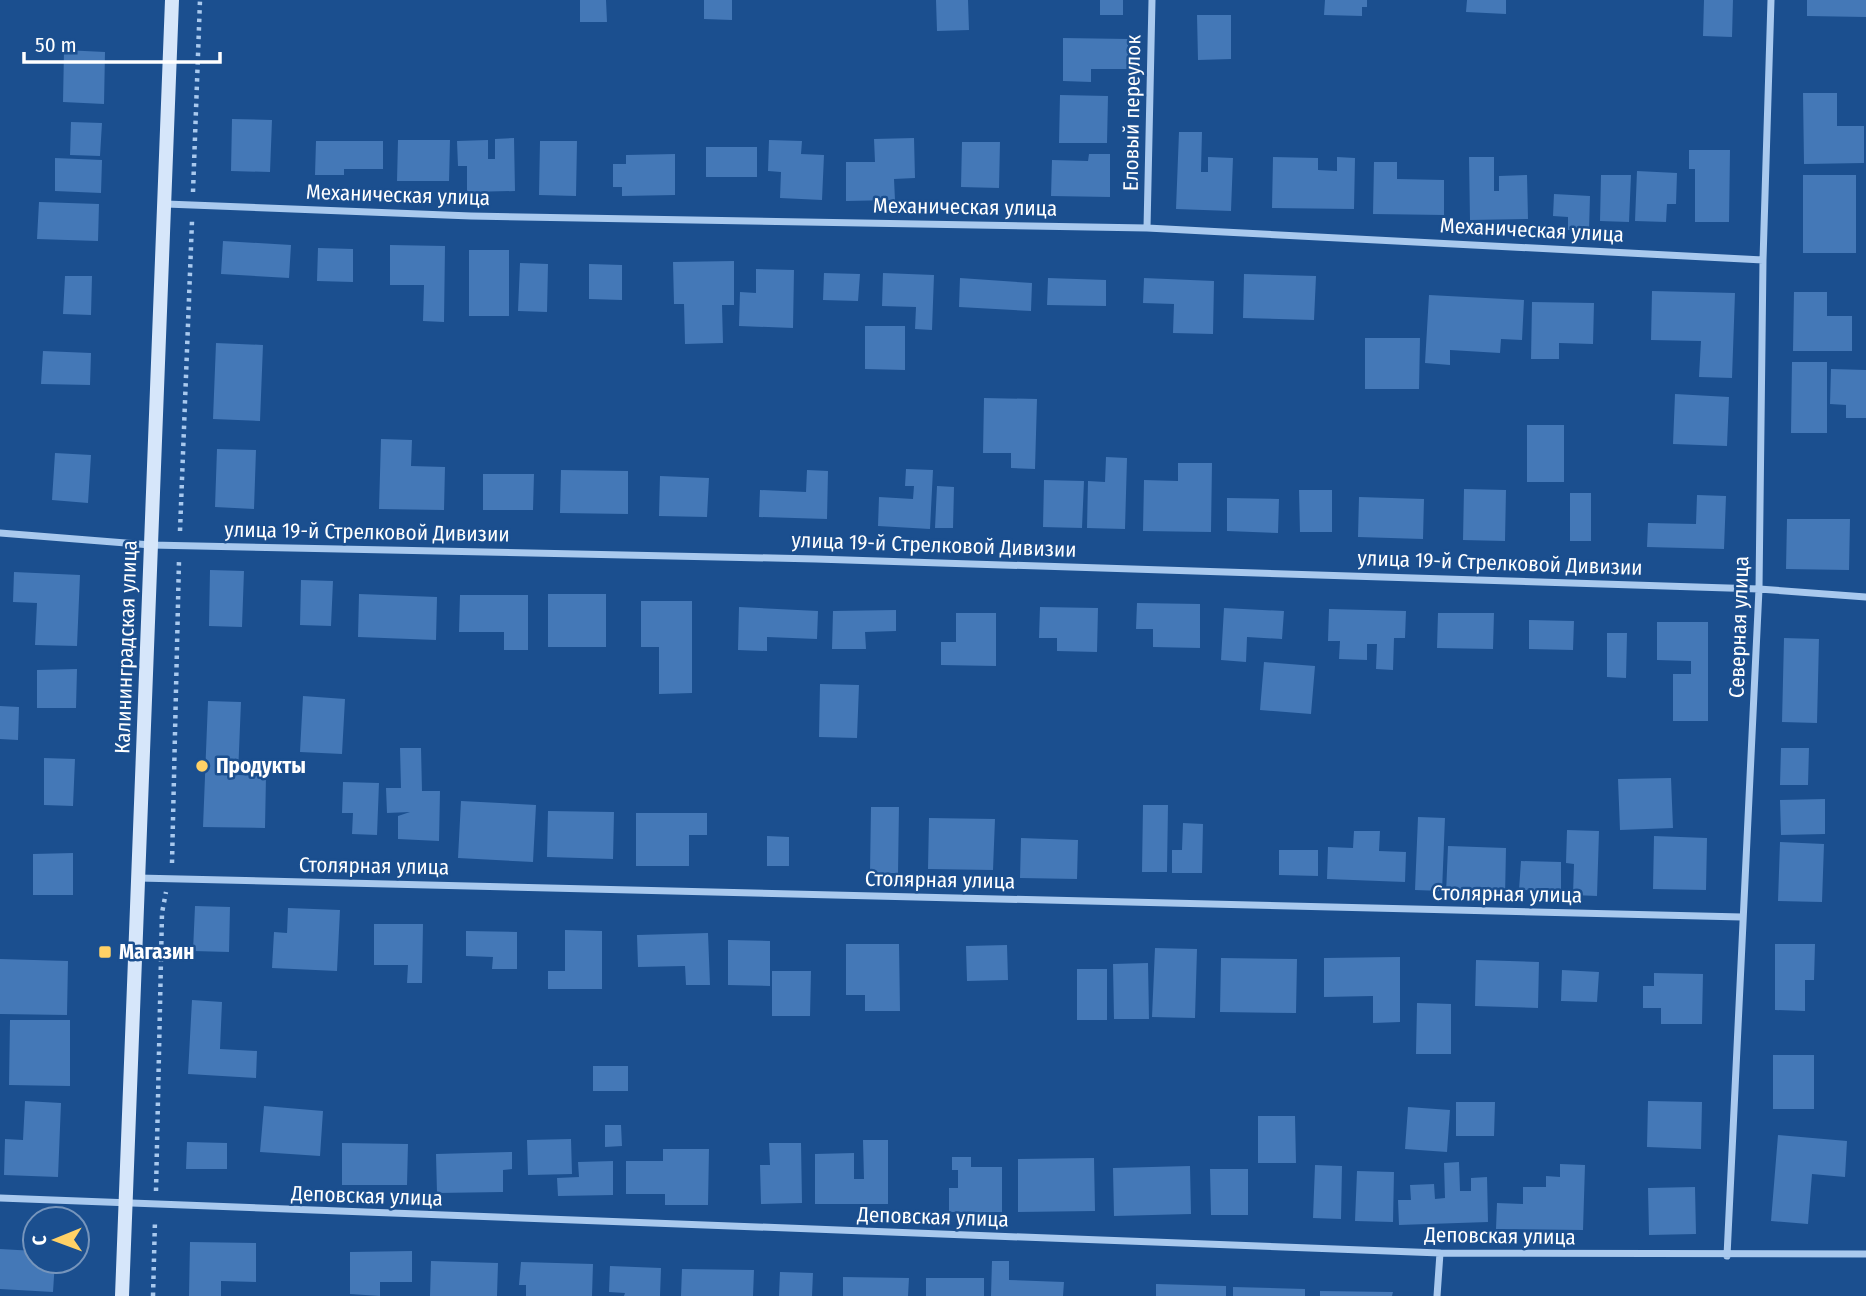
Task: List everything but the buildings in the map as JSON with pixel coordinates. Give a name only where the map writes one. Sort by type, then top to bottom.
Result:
[{"type":"main road","name":"Калининградская улица","points":[[122,1296],[172,0]]},
{"type":"street","name":"Еловый переулок","points":[[1147,228],[1153,0]]},
{"type":"street","name":"Северная улица","points":[[1727,1256],[1759,589],[1763,260],[1771,0]]},
{"type":"street","name":"Механическая улица","points":[[166,204],[471,216],[1147,228],[1763,260]]},
{"type":"street","name":"улица 19-й Стрелковой Дивизии","points":[[0,533],[151,545],[830,559],[1759,589],[1866,597]]},
{"type":"street","name":"Столярная улица","points":[[138,878],[1742,917]]},
{"type":"street","name":"Деповская улица","points":[[0,1198],[126,1205],[1440,1253],[1727,1256],[1866,1254]]},
{"type":"street","points":[[1437,1296],[1440,1253]]},
{"type":"path","points":[[153,1296],[162,913],[170,879],[200,0]]},
{"type":"place","name":"Продукты","points":[[202,766]]},
{"type":"place","name":"Магазин","points":[[105,952]]}]
